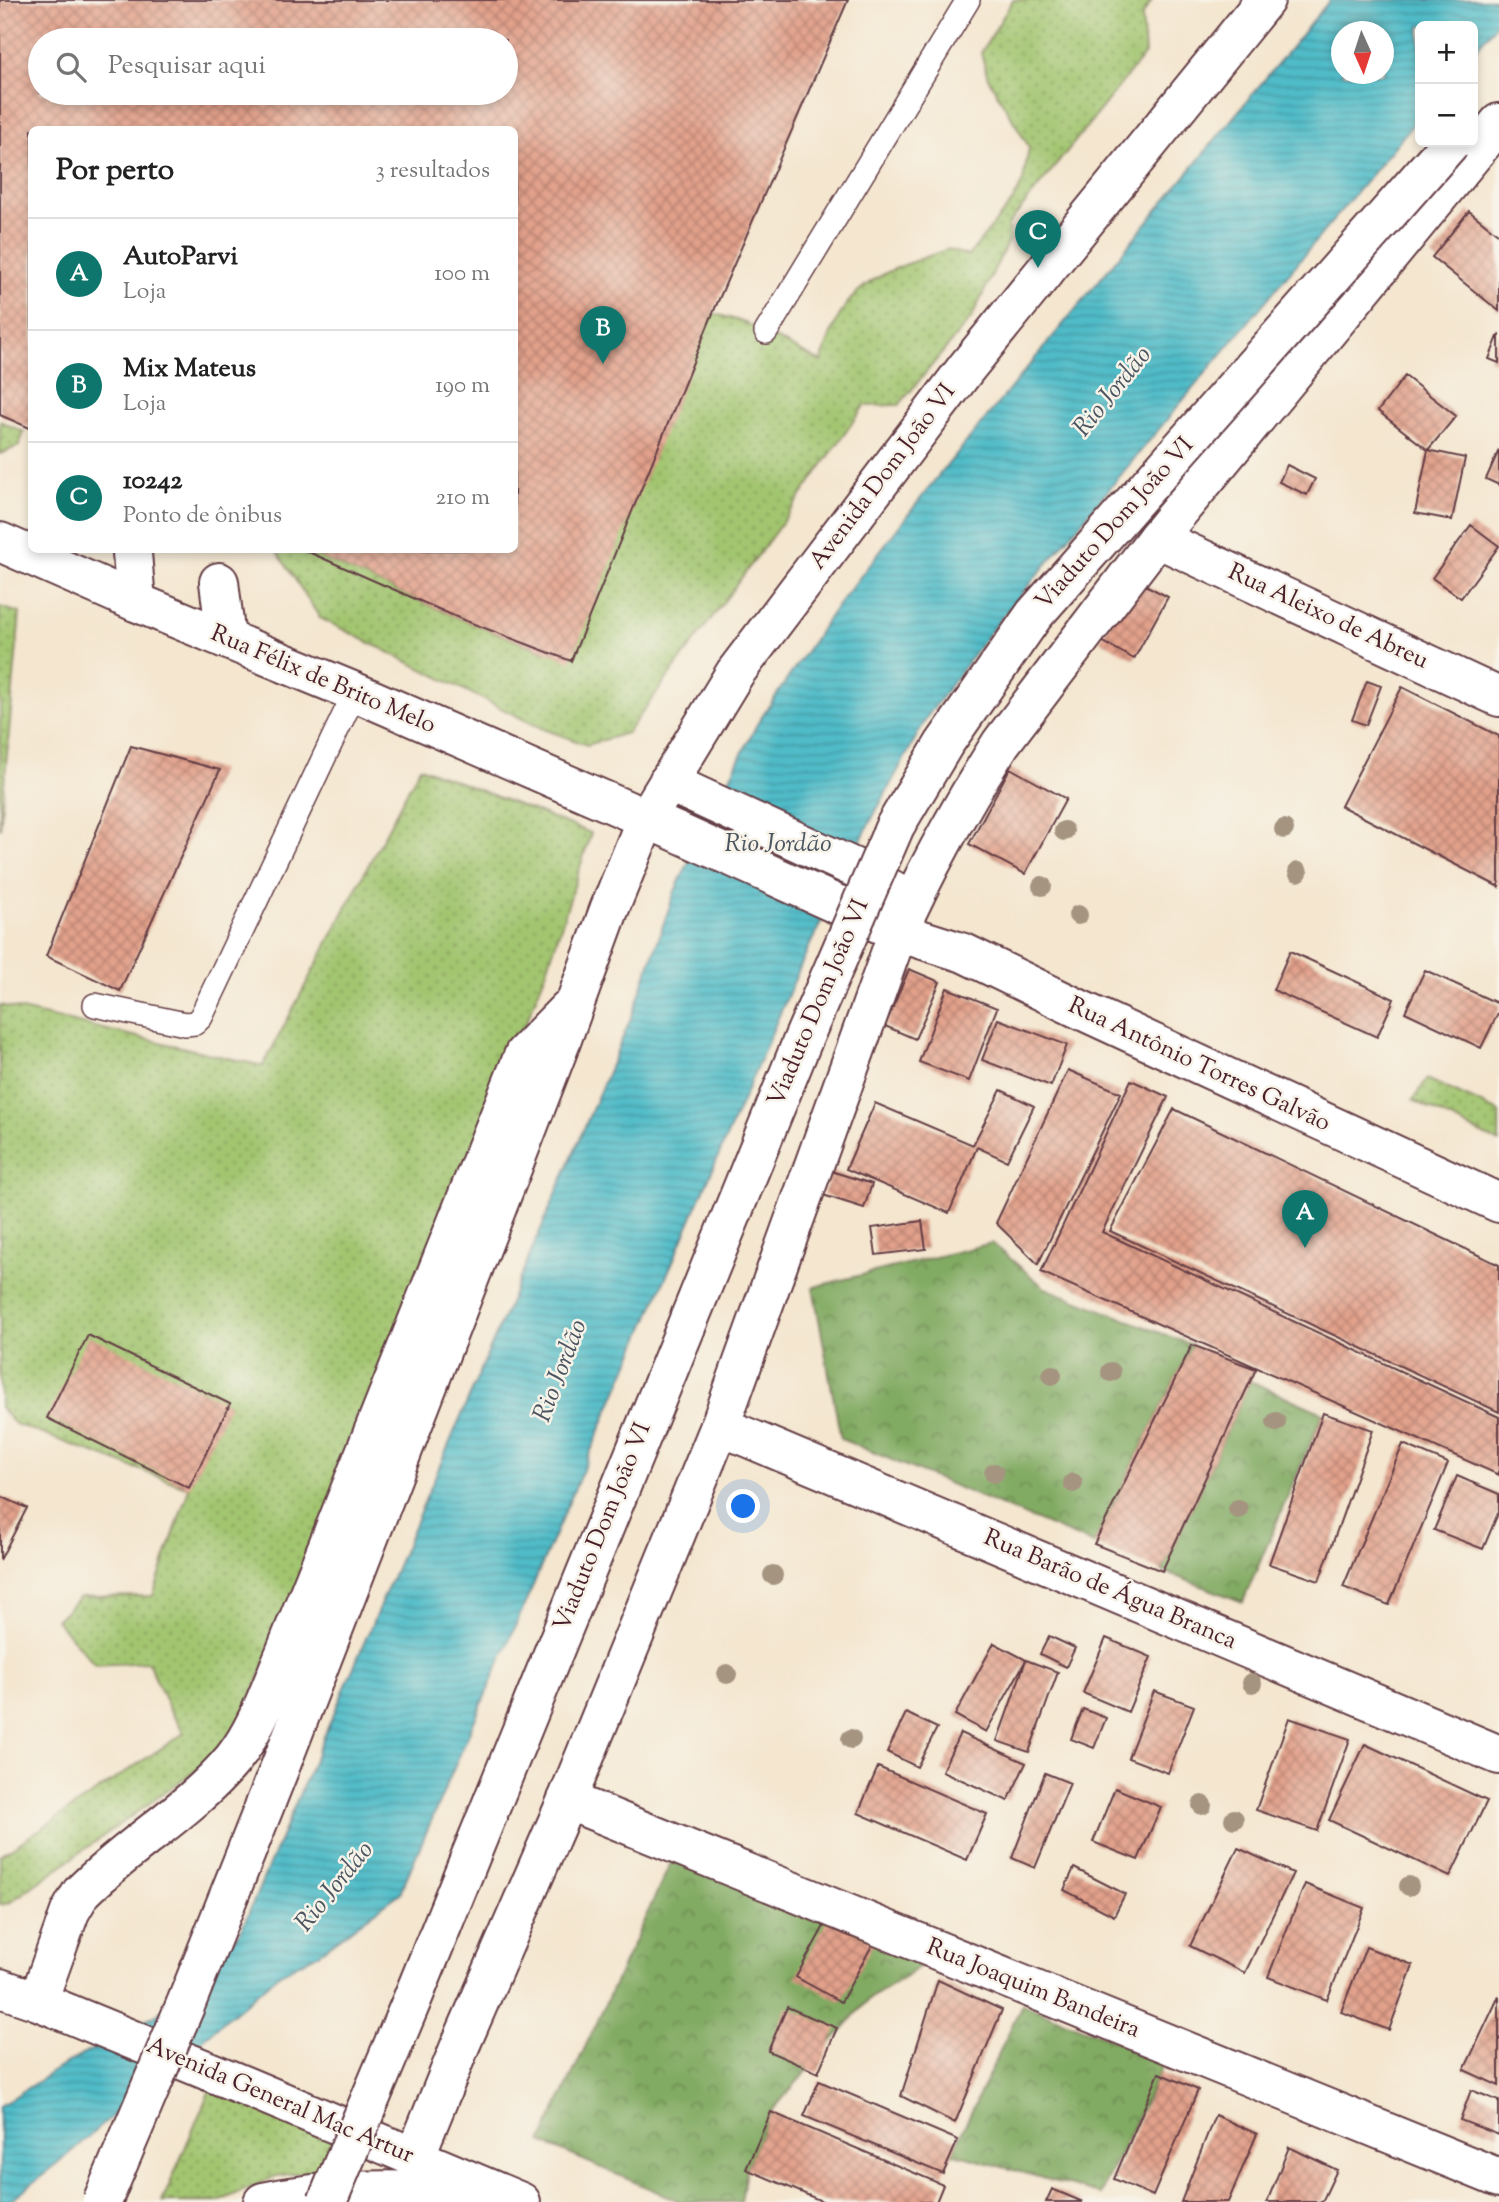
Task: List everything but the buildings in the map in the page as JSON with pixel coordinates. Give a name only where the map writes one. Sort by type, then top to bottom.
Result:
[{"type":"main road","name":"Avenida Dom João VI","points":[[577,1000],[609,910],[663,826],[668,782],[735,673],[967,367],[1265,0]]},
{"type":"main road","points":[[1478,119],[1499,101]]},
{"type":"main road","points":[[415,2157],[465,2034],[567,1800],[720,1426],[905,917],[984,769],[1001,743],[1157,538],[1499,123]]},
{"type":"main road","name":"Viaduto Dom João VI","points":[[327,2202],[412,2000],[804,1037],[895,826],[944,744],[1034,615],[1447,147]]},
{"type":"main road","name":"Rua Aleixo de Abreu","points":[[1157,538],[1499,697]]},
{"type":"main road","name":"Rua Félix de Brito Melo","points":[[0,542],[136,602],[355,692],[840,904],[905,917]]},
{"type":"main road","points":[[132,553],[136,602]]},
{"type":"main road","points":[[219,582],[226,639]]},
{"type":"main road","points":[[668,782],[855,868],[905,917]]},
{"type":"main road","name":"Rua Antônio Torres Galvão","points":[[905,917],[964,953],[1077,1008],[1499,1203]]},
{"type":"main road","points":[[102,2202],[259,1823],[577,1000]]},
{"type":"main road","points":[[38,2001],[70,1912],[81,1893],[207,1787],[235,1756],[254,1723],[285,1653],[524,1054],[577,1000]]},
{"type":"main road","name":"Rua Barão de Água Branca","points":[[720,1426],[1499,1755]]},
{"type":"main road","name":"Rua Joaquim Bandeira","points":[[567,1800],[1499,2178]]},
{"type":"main road","name":"Avenida General Mac Artur","points":[[0,1988],[246,2086],[514,2199]]},
{"type":"main road","points":[[264,2202],[299,2194],[416,2189],[514,2199]]},
{"type":"lane","points":[[766,332],[968,0]]},
{"type":"lane","points":[[96,1005],[185,1024],[195,1023],[201,1017],[355,692]]},
{"type":"green space","points":[[1013,0],[1152,0],[1142,16],[1145,54],[1008,225],[1009,239],[972,317],[899,405],[864,406],[792,509],[627,733],[587,745],[541,728],[320,618],[278,553],[311,553],[461,619],[546,652],[713,313],[746,323],[821,362],[841,313],[861,289],[896,268],[948,249],[968,256],[1013,201],[1023,181],[1029,147],[988,78],[981,53]]},
{"type":"green space","points":[[0,421],[24,432],[19,446],[0,454]]},
{"type":"green space","points":[[0,607],[20,613],[0,829]]},
{"type":"green space","points":[[420,767],[591,833],[547,970],[346,1472],[230,1746],[9,1903],[0,1905],[0,1856],[184,1733],[170,1711],[148,1662],[95,1665],[56,1620],[80,1597],[153,1596],[189,1488],[15,1424],[0,1407],[0,1005],[263,1066]]},
{"type":"green space","points":[[1427,1079],[1499,1112],[1499,1143],[1413,1100]]},
{"type":"green space","points":[[992,1243],[1045,1288],[1192,1345],[1094,1544],[841,1439],[813,1287]]},
{"type":"green space","points":[[1250,1381],[1323,1413],[1243,1602],[1162,1571]]},
{"type":"green space","points":[[672,1860],[932,1959],[868,2000],[771,2112],[746,2169],[741,2202],[681,2202],[541,2142]]},
{"type":"green space","points":[[1022,2004],[1165,2061],[1100,2194],[952,2153]]},
{"type":"green space","points":[[212,2085],[334,2135],[323,2169],[276,2176],[218,2202],[162,2202]]},
{"type":"water","name":"Rio Jordão","points":[[1330,0],[1499,0],[1499,21],[1478,47],[1478,21],[1415,21],[1415,122],[989,633],[927,717],[868,826],[807,951],[400,1893],[316,1955],[278,1975],[46,2173],[8,2202],[0,2202],[0,2106],[60,2067],[169,2007],[240,1933],[632,1016],[675,891],[757,724],[832,613],[935,480]]},
{"type":"place","name":"10242","points":[[1038,268]]},
{"type":"place","name":"Mix Mateus","points":[[603,364]]},
{"type":"place","name":"AutoParvi","points":[[1305,1248]]}]
